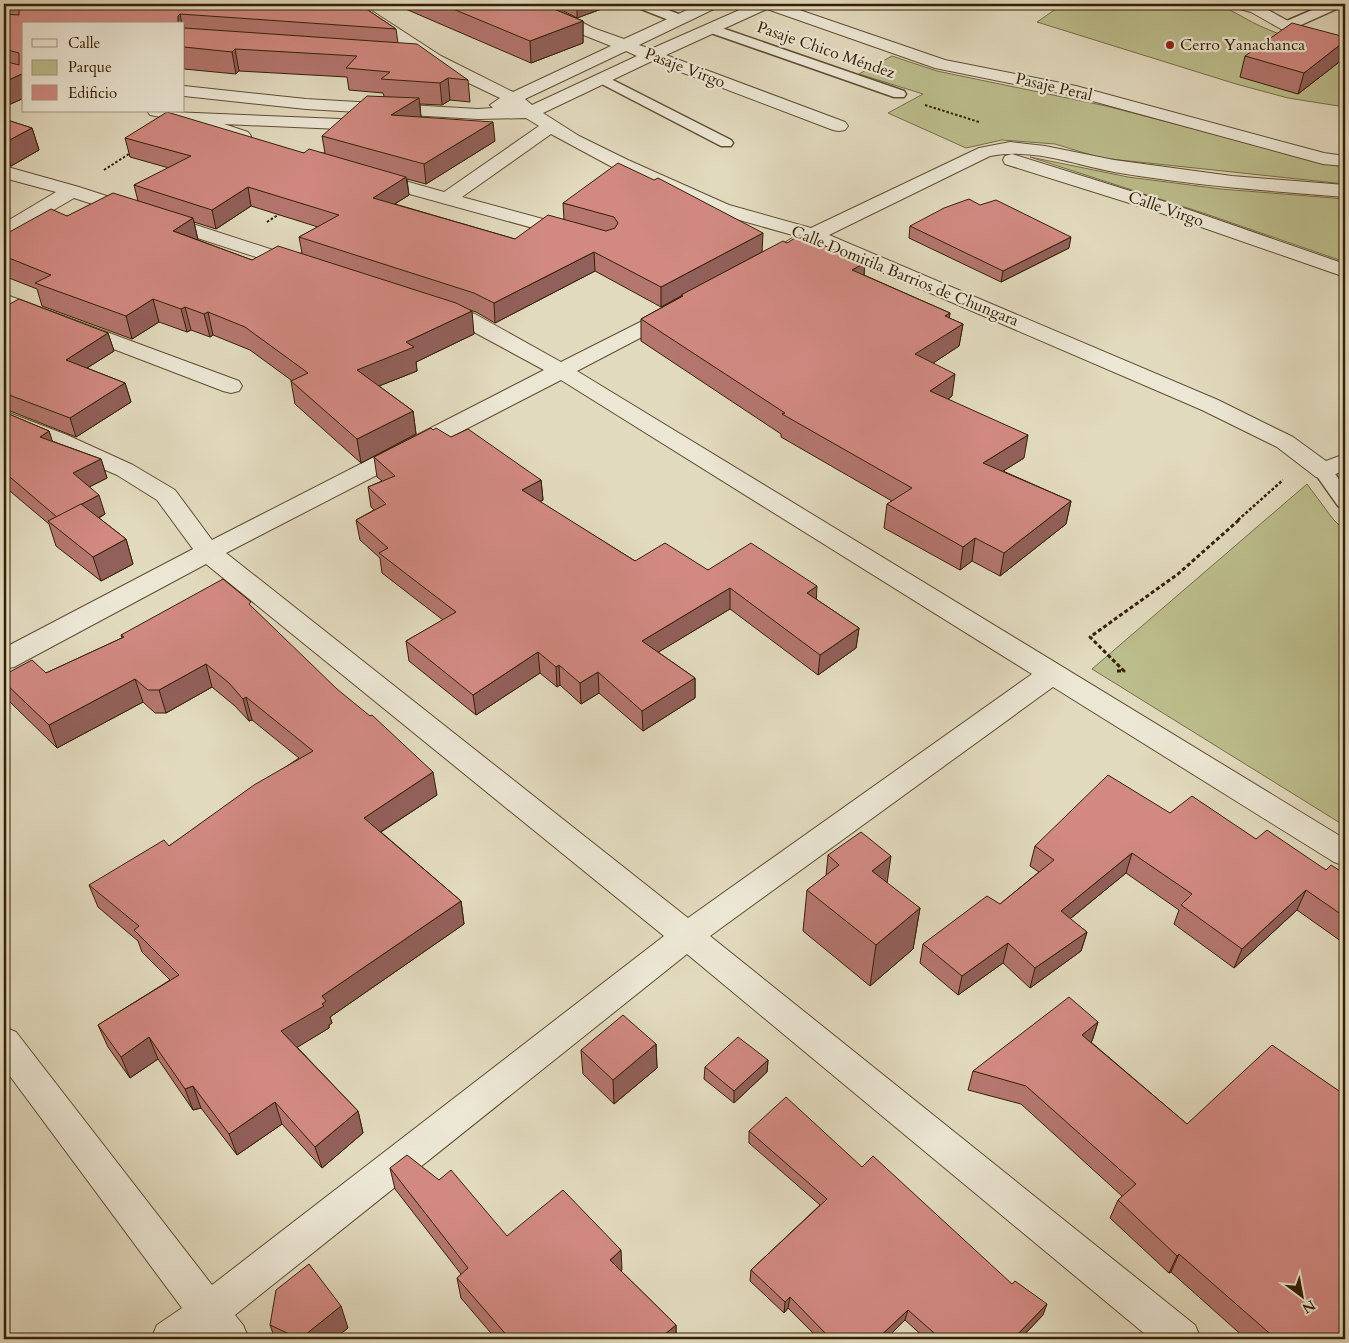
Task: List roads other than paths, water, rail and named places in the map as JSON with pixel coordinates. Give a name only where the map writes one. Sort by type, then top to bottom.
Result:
[{"type":"street","name":"Pasaje Virgo","points":[[534,4],[587,31],[838,126]]},
{"type":"street","points":[[478,114],[712,4]]},
{"type":"street","points":[[185,91],[306,104],[478,114],[530,112],[766,4]]},
{"type":"street","name":"Pasaje Peral","points":[[766,4],[941,64],[1076,91],[1323,158],[1345,161]]},
{"type":"street","points":[[1238,4],[1257,9],[1287,26],[1345,48]]},
{"type":"street","name":"Calle Domitila Barrios de Chungara","points":[[345,10],[368,18],[435,60],[513,98],[530,112],[573,140],[621,164],[722,209],[813,236],[1210,405],[1272,435],[1317,465]]},
{"type":"street","points":[[406,58],[435,60]]},
{"type":"street","points":[[161,112],[186,117],[260,142]]},
{"type":"street","points":[[186,117],[352,125]]},
{"type":"street","points":[[420,128],[489,131],[551,126]]},
{"type":"street","points":[[446,199],[518,147],[551,126]]},
{"type":"street","points":[[756,267],[813,236],[985,152],[1010,147],[1045,151],[1114,166],[1222,180],[1345,191]]},
{"type":"street","name":"Calle Virgo","points":[[985,152],[1165,208],[1345,271]]},
{"type":"street","points":[[4,172],[72,191],[316,270]]},
{"type":"street","points":[[351,172],[588,237]]},
{"type":"street","points":[[4,231],[72,191]]},
{"type":"street","points":[[4,300],[231,386]]},
{"type":"street","points":[[4,660],[208,552],[691,303]]},
{"type":"street","points":[[423,305],[467,319],[562,371],[1345,854]]},
{"type":"street","points":[[4,418],[59,440],[117,467],[166,495],[208,552],[687,936],[1181,1339]]},
{"type":"street","points":[[1317,465],[1345,461]]},
{"type":"street","points":[[170,1339],[219,1325],[687,936],[1052,674]]},
{"type":"street","points":[[4,1042],[219,1325]]},
{"type":"lane","points":[[641,4],[679,19]]},
{"type":"lane","points":[[1287,26],[1336,4]]},
{"type":"lane","name":"Pasaje Chico Méndez","points":[[713,29],[899,94]]},
{"type":"lane","points":[[601,78],[726,143]]},
{"type":"lane","name":"Calle Domitila Barrios de Chungara","points":[[1317,465],[1345,502]]},
{"type":"place","name":"Cerro Yanachanca","points":[[1170,45]]}]
